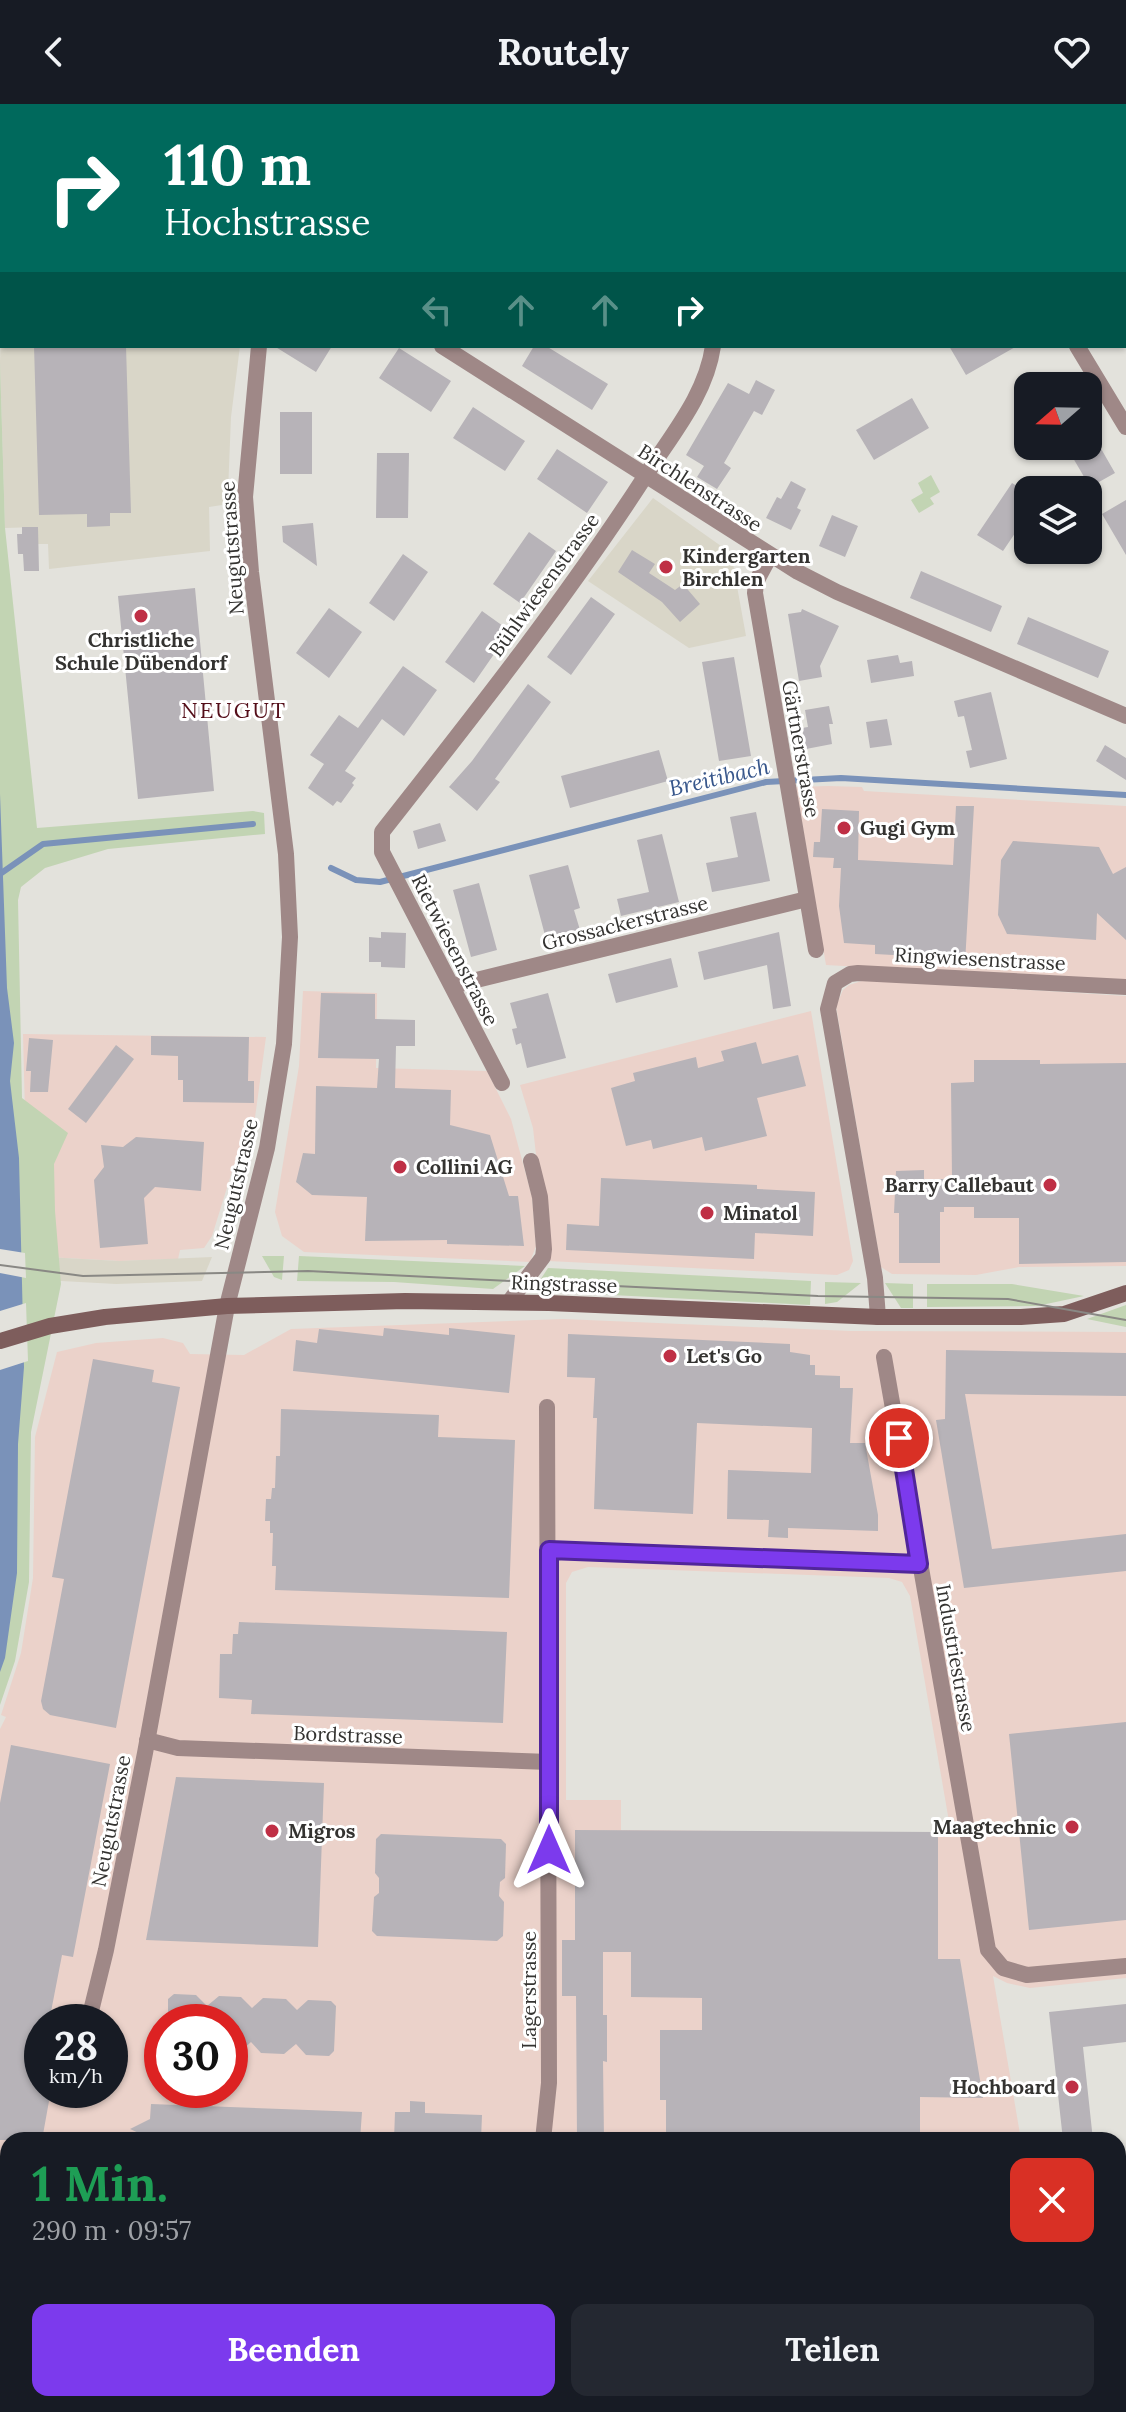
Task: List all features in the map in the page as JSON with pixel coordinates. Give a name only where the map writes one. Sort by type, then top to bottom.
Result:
[{"type":"main road","name":"Ringstrasse","points":[[0,1341],[50,1326],[105,1317],[227,1306],[509,1302],[878,1317],[1051,1316],[1126,1293]]},
{"type":"street","name":"Neugutstrasse","points":[[93,2004],[147,1740],[227,1306],[267,1148],[284,1044],[290,937],[286,854],[246,516],[247,458],[259,348]]},
{"type":"street","name":"Birchlenstrasse","points":[[445,348],[770,556],[837,592],[1126,716]]},
{"type":"street","name":"Bühlwiesenstrasse","points":[[382,832],[479,707],[645,476],[696,396],[709,366],[713,348]]},
{"type":"street","points":[[1078,348],[1126,427]]},
{"type":"street","name":"Gärtnerstrasse","points":[[770,556],[756,582],[755,593],[816,950]]},
{"type":"street","name":"Rietwiesenstrasse","points":[[382,832],[382,852],[502,1083]]},
{"type":"street","name":"Grossackerstrasse","points":[[452,986],[807,899]]},
{"type":"street","name":"Ringwiesenstrasse","points":[[878,1317],[875,1278],[828,1009],[835,983],[858,973],[1126,987]]},
{"type":"street","points":[[509,1302],[543,1257],[540,1197],[531,1161]]},
{"type":"street","name":"Industriestrasse","points":[[884,1357],[985,1942],[997,1963],[1011,1972],[1027,1975],[1126,1966]]},
{"type":"street","name":"Lagerstrasse","points":[[544,2132],[549,2083],[547,1407]]},
{"type":"street","points":[[549,1550],[919,1564]]},
{"type":"street","name":"Bordstrasse","points":[[147,1740],[178,1748],[549,1762]]},
{"type":"shaded area","points":[[0,348],[240,348],[231,417],[228,492],[222,505],[209,507],[210,551],[49,569],[48,544],[38,544],[38,527],[5,528]]},
{"type":"shaded area","name":"Kindergarten Birchlen","points":[[653,498],[731,553],[746,636],[689,648],[588,581]]},
{"type":"shaded area","points":[[796,787],[862,787],[864,791],[1126,806],[1126,982],[826,965]]},
{"type":"shaded area","points":[[865,980],[1126,996],[1126,1266],[1019,1267],[976,1275],[892,1274],[881,1267],[836,1006],[843,990]]},
{"type":"shaded area","points":[[303,991],[377,993],[376,1068],[487,1071],[511,1119],[532,1197],[536,1246],[530,1262],[304,1252],[282,1236],[275,1212],[299,1066]]},
{"type":"shaded area","points":[[811,1011],[853,1261],[849,1270],[837,1275],[548,1261],[533,1128],[520,1085]]},
{"type":"shaded area","points":[[23,1034],[266,1037],[253,1132],[234,1165],[212,1236],[204,1248],[180,1250],[178,1259],[120,1261],[47,1257],[27,1193]]},
{"type":"shaded area","points":[[47,1257],[119,1261],[212,1257],[202,1281],[116,1284],[43,1280]]},
{"type":"shaded area","points":[[563,1319],[851,1331],[1126,1332],[1126,1978],[1030,1988],[993,1976],[1020,2132],[0,2132],[0,1729],[6,1717],[1,1715],[21,1653],[33,1578],[35,1437],[57,1352],[96,1343],[163,1338],[183,1343],[190,1354],[244,1355],[291,1329]],"holes":[[[588,1567],[889,1578],[902,1582],[910,1596],[951,1833],[621,1830],[621,1800],[566,1800],[566,1583],[572,1572]]]},
{"type":"green space","points":[[0,362],[5,528],[37,828],[253,811],[264,813],[265,834],[108,849],[45,868],[21,887],[18,900],[22,1098],[68,1133],[54,1164],[61,1284],[31,1432],[29,1582],[15,1661],[0,1705]]},
{"type":"green space","points":[[931,475],[940,492],[930,498],[934,504],[919,513],[911,500],[923,493],[918,483]]},
{"type":"green space","points":[[262,1256],[284,1256],[282,1280],[274,1277]]},
{"type":"green space","points":[[299,1256],[525,1266],[493,1289],[394,1282],[297,1281]]},
{"type":"green space","points":[[548,1268],[811,1281],[810,1305],[533,1291]]},
{"type":"green space","points":[[825,1282],[861,1283],[837,1302],[825,1304]]},
{"type":"green space","points":[[885,1283],[913,1284],[913,1308],[901,1308]]},
{"type":"green space","points":[[927,1284],[1012,1284],[1084,1296],[1037,1306],[927,1307]]},
{"type":"green space","points":[[1126,1305],[1126,1327],[1087,1319]]},
{"type":"water","points":[[0,794],[7,988],[14,1043],[10,1081],[19,1158],[24,1367],[18,1444],[17,1573],[5,1658],[0,1672]]},
{"type":"pier","points":[[0,1249],[25,1253],[26,1278],[0,1273]]},
{"type":"pier","points":[[26,1303],[28,1361],[0,1370],[0,1311]]},
{"type":"building","points":[[34,348],[126,348],[131,513],[110,513],[110,526],[87,527],[87,514],[39,515]]},
{"type":"building","points":[[277,348],[331,348],[316,372]]},
{"type":"building","points":[[399,348],[451,381],[431,412],[379,378]]},
{"type":"building","points":[[533,348],[549,348],[608,384],[592,410],[522,366]]},
{"type":"building","points":[[950,348],[1013,348],[966,375]]},
{"type":"building","points":[[756,380],[775,390],[762,415],[754,411],[724,463],[731,468],[717,489],[697,477],[704,466],[686,455],[728,383],[749,394]]},
{"type":"building","points":[[912,398],[929,428],[874,460],[856,430]]},
{"type":"building","points":[[473,407],[525,441],[505,471],[453,438]]},
{"type":"building","points":[[280,412],[312,412],[312,474],[280,474]]},
{"type":"building","points":[[557,449],[608,482],[587,513],[537,479]]},
{"type":"building","points":[[1102,450],[1115,473],[1102,480],[1102,476],[1084,476],[1074,460],[1102,460]]},
{"type":"building","points":[[377,453],[409,453],[408,518],[376,518]]},
{"type":"building","points":[[791,481],[806,489],[797,508],[801,510],[791,530],[766,518],[777,497],[781,499]]},
{"type":"building","points":[[1014,484],[1014,535],[1003,551],[977,535]]},
{"type":"building","points":[[1126,500],[1126,555],[1102,514]]},
{"type":"building","points":[[832,515],[858,526],[845,557],[819,546]]},
{"type":"building","points":[[313,523],[317,566],[283,542],[282,526]]},
{"type":"building","points":[[22,527],[38,527],[39,571],[24,571],[23,554],[18,554],[17,534],[22,534]]},
{"type":"building","points":[[529,532],[556,551],[520,603],[493,584]]},
{"type":"building","points":[[632,550],[655,564],[649,573],[675,590],[683,584],[700,604],[680,622],[662,602],[618,572]]},
{"type":"building","points":[[403,554],[428,572],[394,621],[369,603]]},
{"type":"building","points":[[921,571],[1002,606],[991,632],[910,598]]},
{"type":"building","points":[[195,588],[214,791],[138,799],[118,596]]},
{"type":"building","points":[[591,597],[615,614],[571,675],[547,657]]},
{"type":"building","points":[[329,608],[362,632],[329,678],[296,653]]},
{"type":"building","points":[[802,609],[839,626],[820,666],[822,677],[799,681],[788,614],[801,612]]},
{"type":"building","points":[[482,611],[510,631],[474,683],[445,662]]},
{"type":"building","points":[[1028,617],[1109,651],[1098,678],[1017,644]]},
{"type":"building","points":[[898,655],[900,663],[912,661],[914,676],[871,683],[867,660]]},
{"type":"building","points":[[734,657],[751,756],[719,761],[702,662]]},
{"type":"building","points":[[403,666],[437,690],[404,736],[382,719],[345,771],[356,778],[352,783],[354,785],[341,803],[337,801],[333,806],[308,788],[324,764],[310,755],[339,715],[358,728]]},
{"type":"building","points":[[528,684],[551,702],[495,779],[500,782],[477,811],[449,787],[472,761]]},
{"type":"building","points":[[991,692],[1007,759],[970,768],[966,751],[972,750],[964,716],[958,717],[954,701]]},
{"type":"building","points":[[829,706],[833,724],[829,724],[832,744],[806,749],[802,728],[808,727],[805,710]]},
{"type":"building","points":[[887,719],[892,745],[870,748],[866,722]]},
{"type":"building","points":[[1105,745],[1126,758],[1126,780],[1096,761]]},
{"type":"building","points":[[659,750],[668,781],[570,808],[561,776]]},
{"type":"building","points":[[956,806],[974,806],[965,963],[948,962],[948,958],[875,954],[875,945],[844,943],[839,906],[841,868],[833,868],[834,858],[813,857],[814,842],[820,842],[822,809],[859,811],[858,860],[953,865]]},
{"type":"building","points":[[756,812],[770,881],[712,892],[706,863],[738,857],[730,817]]},
{"type":"building","points":[[440,823],[446,841],[418,849],[413,831]]},
{"type":"building","points":[[662,834],[679,902],[621,916],[617,899],[649,892],[637,840]]},
{"type":"building","points":[[1013,841],[1099,847],[1113,874],[1126,867],[1126,940],[1097,913],[1096,940],[1007,934],[998,915],[1001,860]]},
{"type":"building","points":[[568,865],[580,908],[574,910],[580,930],[546,939],[529,875]]},
{"type":"building","points":[[479,883],[497,950],[471,957],[453,890]]},
{"type":"building","points":[[381,932],[406,933],[405,968],[381,967],[381,962],[369,962],[369,937],[381,938]]},
{"type":"building","points":[[779,932],[791,1006],[773,1009],[767,965],[704,980],[698,952]]},
{"type":"building","points":[[671,958],[678,987],[616,1003],[608,974]]},
{"type":"building","name":"Collini AG","points":[[321,993],[375,994],[375,1019],[415,1020],[415,1046],[396,1046],[395,1088],[451,1090],[450,1125],[490,1135],[509,1196],[518,1196],[524,1246],[447,1244],[447,1240],[365,1241],[367,1197],[312,1195],[296,1182],[303,1153],[315,1154],[316,1086],[377,1088],[379,1059],[318,1058]]},
{"type":"building","points":[[548,993],[566,1058],[527,1068],[521,1043],[516,1045],[512,1029],[517,1028],[510,1003]]},
{"type":"building","points":[[151,1036],[249,1037],[248,1081],[254,1081],[254,1103],[183,1102],[183,1080],[178,1080],[178,1056],[151,1055]]},
{"type":"building","points":[[29,1038],[53,1040],[48,1092],[30,1092],[31,1071],[26,1071]]},
{"type":"building","points":[[756,1042],[762,1064],[798,1055],[806,1086],[757,1098],[767,1136],[705,1151],[702,1137],[653,1149],[651,1140],[626,1146],[611,1088],[635,1081],[633,1073],[696,1057],[698,1068],[724,1061],[721,1051]]},
{"type":"building","points":[[116,1045],[134,1059],[86,1123],[68,1109]]},
{"type":"building","name":"Barry Callebaut","points":[[974,1060],[1040,1060],[1040,1064],[1126,1063],[1126,1262],[1019,1264],[1019,1218],[974,1218],[974,1207],[944,1207],[944,1212],[940,1212],[940,1263],[899,1263],[899,1213],[894,1213],[896,1171],[924,1170],[924,1179],[952,1179],[951,1083],[974,1082]]},
{"type":"building","points":[[136,1137],[204,1142],[201,1191],[155,1187],[144,1198],[148,1244],[100,1248],[94,1180],[104,1167],[101,1145],[123,1147]]},
{"type":"building","name":"Minatol","points":[[601,1178],[757,1185],[757,1189],[815,1192],[813,1236],[755,1233],[754,1259],[566,1250],[567,1224],[599,1226]]},
{"type":"building","points":[[384,1328],[449,1335],[449,1328],[515,1335],[509,1393],[293,1371],[296,1340],[317,1343],[319,1329],[383,1336]]},
{"type":"building","points":[[568,1334],[790,1344],[790,1352],[810,1355],[810,1365],[815,1365],[815,1375],[840,1376],[840,1388],[853,1388],[850,1443],[865,1443],[878,1531],[788,1528],[788,1538],[768,1537],[769,1520],[727,1519],[728,1470],[811,1473],[812,1428],[697,1423],[693,1514],[594,1509],[595,1378],[567,1377]]},
{"type":"building","points":[[946,1350],[1126,1353],[1126,1396],[965,1394],[992,1549],[1126,1534],[1126,1571],[964,1588],[936,1420],[945,1419]]},
{"type":"building","points":[[93,1359],[154,1370],[152,1382],[180,1387],[116,1728],[50,1715],[43,1709],[41,1701],[64,1579],[52,1577]]},
{"type":"building","points":[[281,1409],[439,1415],[438,1437],[515,1440],[509,1598],[275,1590],[273,1533],[270,1533],[270,1521],[265,1521],[266,1499],[271,1499],[272,1488],[275,1488],[276,1456],[280,1456]]},
{"type":"building","points":[[239,1622],[507,1632],[503,1723],[251,1714],[252,1700],[219,1698],[220,1654],[232,1654],[233,1634],[238,1634]]},
{"type":"building","name":"Maagtechnic","points":[[1126,1722],[1126,1920],[1029,1930],[1009,1734]]},
{"type":"building","points":[[11,1745],[110,1764],[73,1957],[62,1955],[52,2004],[24,2004],[24,2108],[48,2108],[43,2132],[0,2132],[0,1803]]},
{"type":"building","points":[[176,1777],[324,1783],[318,1947],[146,1940]]},
{"type":"building","points":[[575,1830],[938,1832],[938,1959],[960,1959],[983,2098],[920,2097],[920,2132],[666,2132],[666,2100],[660,2100],[660,2030],[702,2030],[702,1998],[631,1997],[631,1952],[603,1952],[603,2015],[607,2015],[607,2062],[603,2061],[604,2132],[577,2132],[576,1996],[562,1996],[562,1940],[575,1940]]},
{"type":"building","points":[[381,1834],[501,1839],[506,1844],[505,1878],[500,1882],[499,1896],[504,1902],[503,1936],[497,1941],[377,1936],[372,1931],[374,1897],[379,1893],[379,1878],[375,1873],[376,1839]]},
{"type":"building","points":[[174,1994],[196,1995],[205,2004],[168,2004],[168,1999]]},
{"type":"building","points":[[219,1996],[241,1997],[248,2004],[209,2004]]},
{"type":"building","points":[[263,1998],[286,1999],[297,2010],[308,2000],[331,2001],[336,2006],[334,2051],[329,2056],[306,2055],[296,2044],[284,2054],[261,2053],[251,2042],[248,2045],[248,2004],[252,2008]]},
{"type":"building","name":"Hochboard","points":[[1126,2004],[1126,2042],[1083,2047],[1092,2132],[1062,2132],[1049,2012]]},
{"type":"building","points":[[410,2101],[425,2102],[425,2113],[482,2115],[481,2132],[394,2132],[395,2112],[410,2112]]},
{"type":"building","points":[[151,2108],[362,2112],[361,2132],[137,2132],[130,2129],[150,2119]]},
{"type":"waterway","name":"Breitibach","points":[[331,868],[356,880],[380,882],[766,782],[841,778],[1126,795]]},
{"type":"waterway","name":"Breitibach","points":[[0,874],[43,844],[253,824]]},
{"type":"tram line","points":[[0,1265],[83,1276],[308,1271],[818,1296],[1008,1299],[1126,1320]]},
{"type":"place","name":"Kindergarten Birchlen","points":[[666,567]]},
{"type":"place","name":"Christliche Schule Dübendorf","points":[[141,616]]},
{"type":"place","name":"Gugi Gym","points":[[844,828]]},
{"type":"place","name":"Collini AG","points":[[400,1167]]},
{"type":"place","name":"Barry Callebaut","points":[[1050,1185]]},
{"type":"place","name":"Minatol","points":[[707,1213]]},
{"type":"place","name":"Let's Go","points":[[670,1356]]},
{"type":"place","name":"Maagtechnic","points":[[1072,1827]]},
{"type":"place","name":"Migros","points":[[272,1831]]},
{"type":"place","name":"Hochboard","points":[[1072,2087]]},
{"type":"district","name":"NEUGUT","points":[[234,710]]},
{"type":"route","points":[[549,1850],[549,1550],[919,1564],[899,1438]]}]
